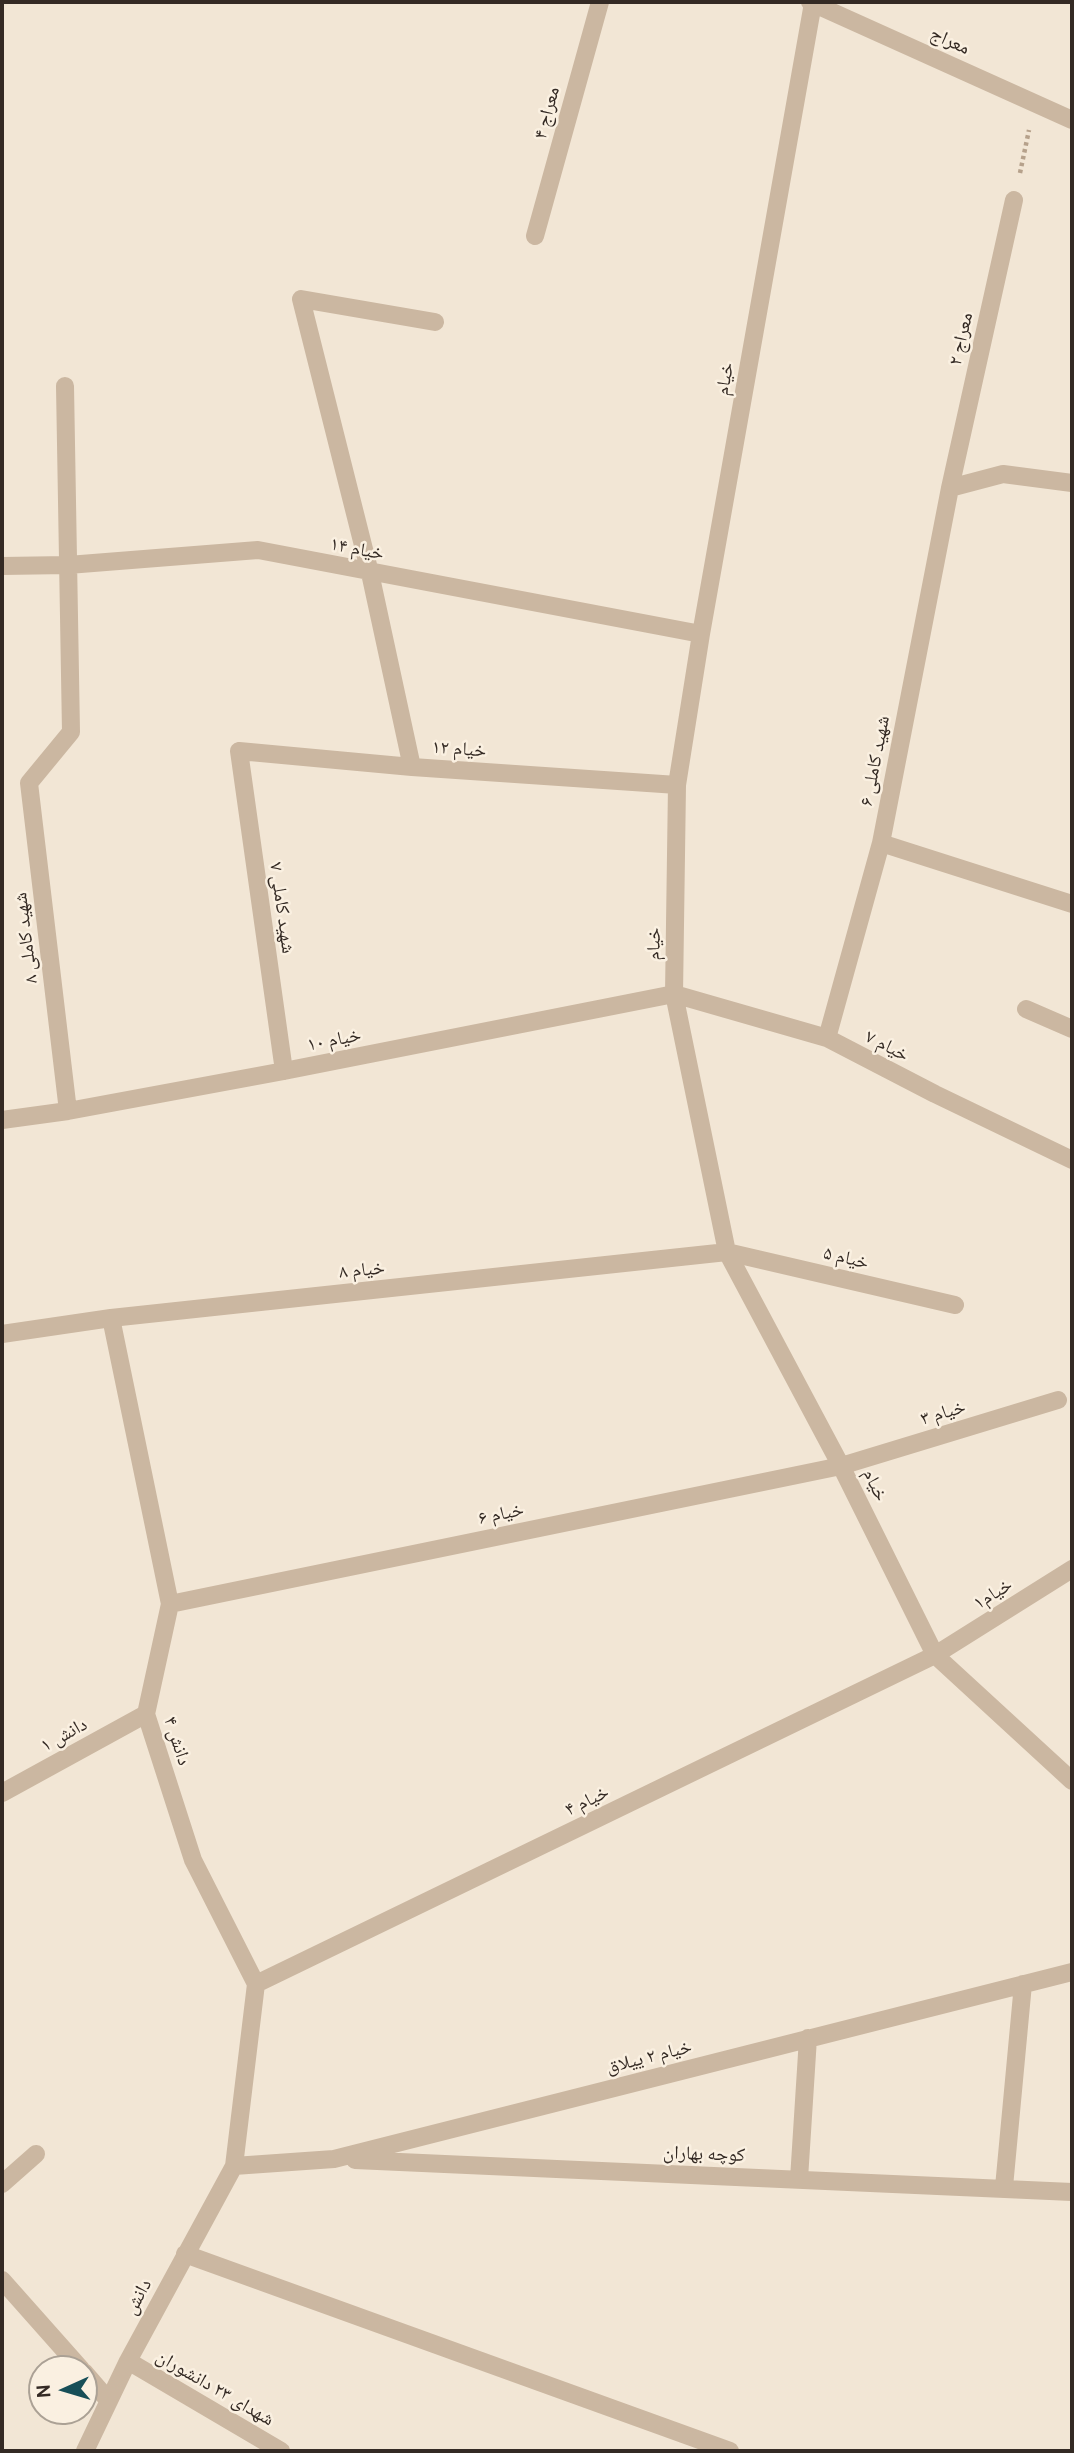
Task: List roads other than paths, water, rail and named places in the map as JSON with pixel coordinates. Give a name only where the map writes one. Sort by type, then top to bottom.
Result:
[{"type":"street","name":"معراج ۴","points":[[535,236],[600,2]]},
{"type":"street","name":"معراج","points":[[811,2],[1072,120]]},
{"type":"street","name":"خیام","points":[[811,2],[677,785],[674,994],[727,1252],[841,1466],[935,1655],[1072,1781]]},
{"type":"street","name":"معراج ۲","points":[[950,488],[1014,200]]},
{"type":"street","points":[[412,767],[370,573],[300,299],[435,322]]},
{"type":"street","name":"شهید کاملی ۸","points":[[65,386],[71,732],[29,783],[68,1111]]},
{"type":"street","points":[[950,488],[1003,474],[1072,484]]},
{"type":"street","name":"شهید کاملی ۶","points":[[827,1038],[881,843],[950,488]]},
{"type":"street","name":"خیام ۱۴","points":[[2,566],[68,565],[258,550],[701,634]]},
{"type":"street","name":"خیام ۱۲","points":[[239,751],[412,767],[677,785]]},
{"type":"street","name":"شهید کاملی ۷","points":[[239,751],[284,1071]]},
{"type":"street","points":[[881,843],[1072,904]]},
{"type":"street","name":"خیام ۱۰","points":[[2,1120],[68,1111],[284,1071],[674,994]]},
{"type":"street","name":"خیام ۷","points":[[674,994],[827,1038],[1072,1160]]},
{"type":"street","points":[[1026,1009],[1072,1029]]},
{"type":"street","name":"خیام ۵","points":[[727,1252],[955,1305]]},
{"type":"street","name":"خیام ۸","points":[[2,1332],[727,1252]]},
{"type":"street","name":"دانش ۴","points":[[111,1318],[170,1604],[146,1714],[193,1860],[256,1984]]},
{"type":"street","name":"خیام ۳","points":[[841,1466],[1058,1400]]},
{"type":"street","name":"خیام ۶","points":[[170,1604],[841,1466]]},
{"type":"street","name":"خیام۱","points":[[935,1655],[1072,1569]]},
{"type":"street","name":"خیام ۴","points":[[256,1984],[935,1655]]},
{"type":"street","name":"دانش ۱","points":[[2,1793],[146,1714]]},
{"type":"street","name":"خیام ۲ ییلاق","points":[[234,2166],[334,2159],[1072,1972]]},
{"type":"street","points":[[234,2166],[256,1984]]},
{"type":"street","points":[[1004,2187],[1023,1984]]},
{"type":"street","points":[[799,2179],[807,2039]]},
{"type":"street","points":[[2,2184],[36,2154]]},
{"type":"street","name":"کوچه بهاران","points":[[334,2159],[1072,2192]]},
{"type":"street","name":"دانش","points":[[85,2451],[128,2361],[234,2166]]},
{"type":"street","points":[[185,2255],[701,2446],[730,2451]]},
{"type":"street","points":[[2,2280],[69,2355]]},
{"type":"street","name":"شهدای ۲۳ دانشوران","points":[[128,2361],[281,2451]]},
{"type":"street","points":[[98,2388],[109,2400]]}]
